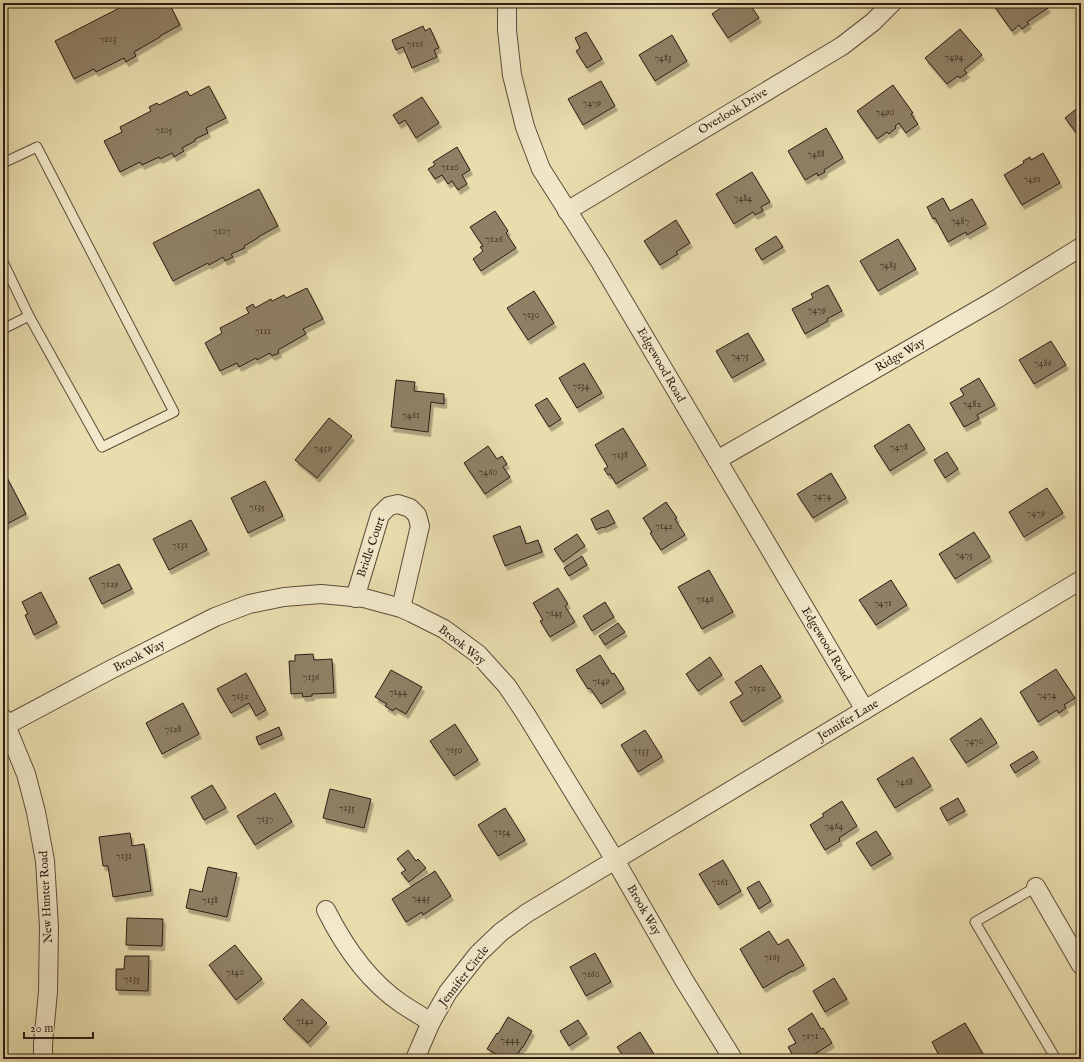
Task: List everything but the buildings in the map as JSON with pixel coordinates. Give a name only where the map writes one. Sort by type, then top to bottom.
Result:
[{"type":"street","name":"Edgewood Road","points":[[507,3],[512,75],[525,127],[541,170],[599,260],[865,710]]},
{"type":"street","name":"Overlook Drive","points":[[567,210],[842,46],[873,22],[892,3]]},
{"type":"street","name":"Ridge Way","points":[[717,460],[995,300],[1081,247]]},
{"type":"street","name":"Bridle Court","points":[[355,598],[380,515],[389,506],[398,504],[410,508],[417,515],[420,526],[400,608]]},
{"type":"street","name":"Jennifer Lane","points":[[615,860],[1081,580]]},
{"type":"street","name":"Brook Way","points":[[4,723],[215,617],[249,604],[284,597],[320,594],[364,598],[400,608],[444,629],[478,654],[507,686],[615,860],[684,980],[733,1059]]},
{"type":"street","name":"New Hunter Road","points":[[4,723],[28,782],[36,812],[45,861],[49,927],[48,992],[43,1059]]},
{"type":"street","name":"Jennifer Circle","points":[[415,1059],[431,1022],[453,987],[478,954],[501,932],[527,913],[615,860]]},
{"type":"street","points":[[1036,887],[1081,965]]},
{"type":"street","points":[[326,910],[352,955],[375,982],[401,1004],[431,1022]]},
{"type":"lane","points":[[3,163],[38,147],[174,412],[102,448],[30,316],[3,262]]},
{"type":"lane","points":[[3,329],[30,316]]},
{"type":"lane","points":[[1036,887],[975,922],[1056,1059]]}]
